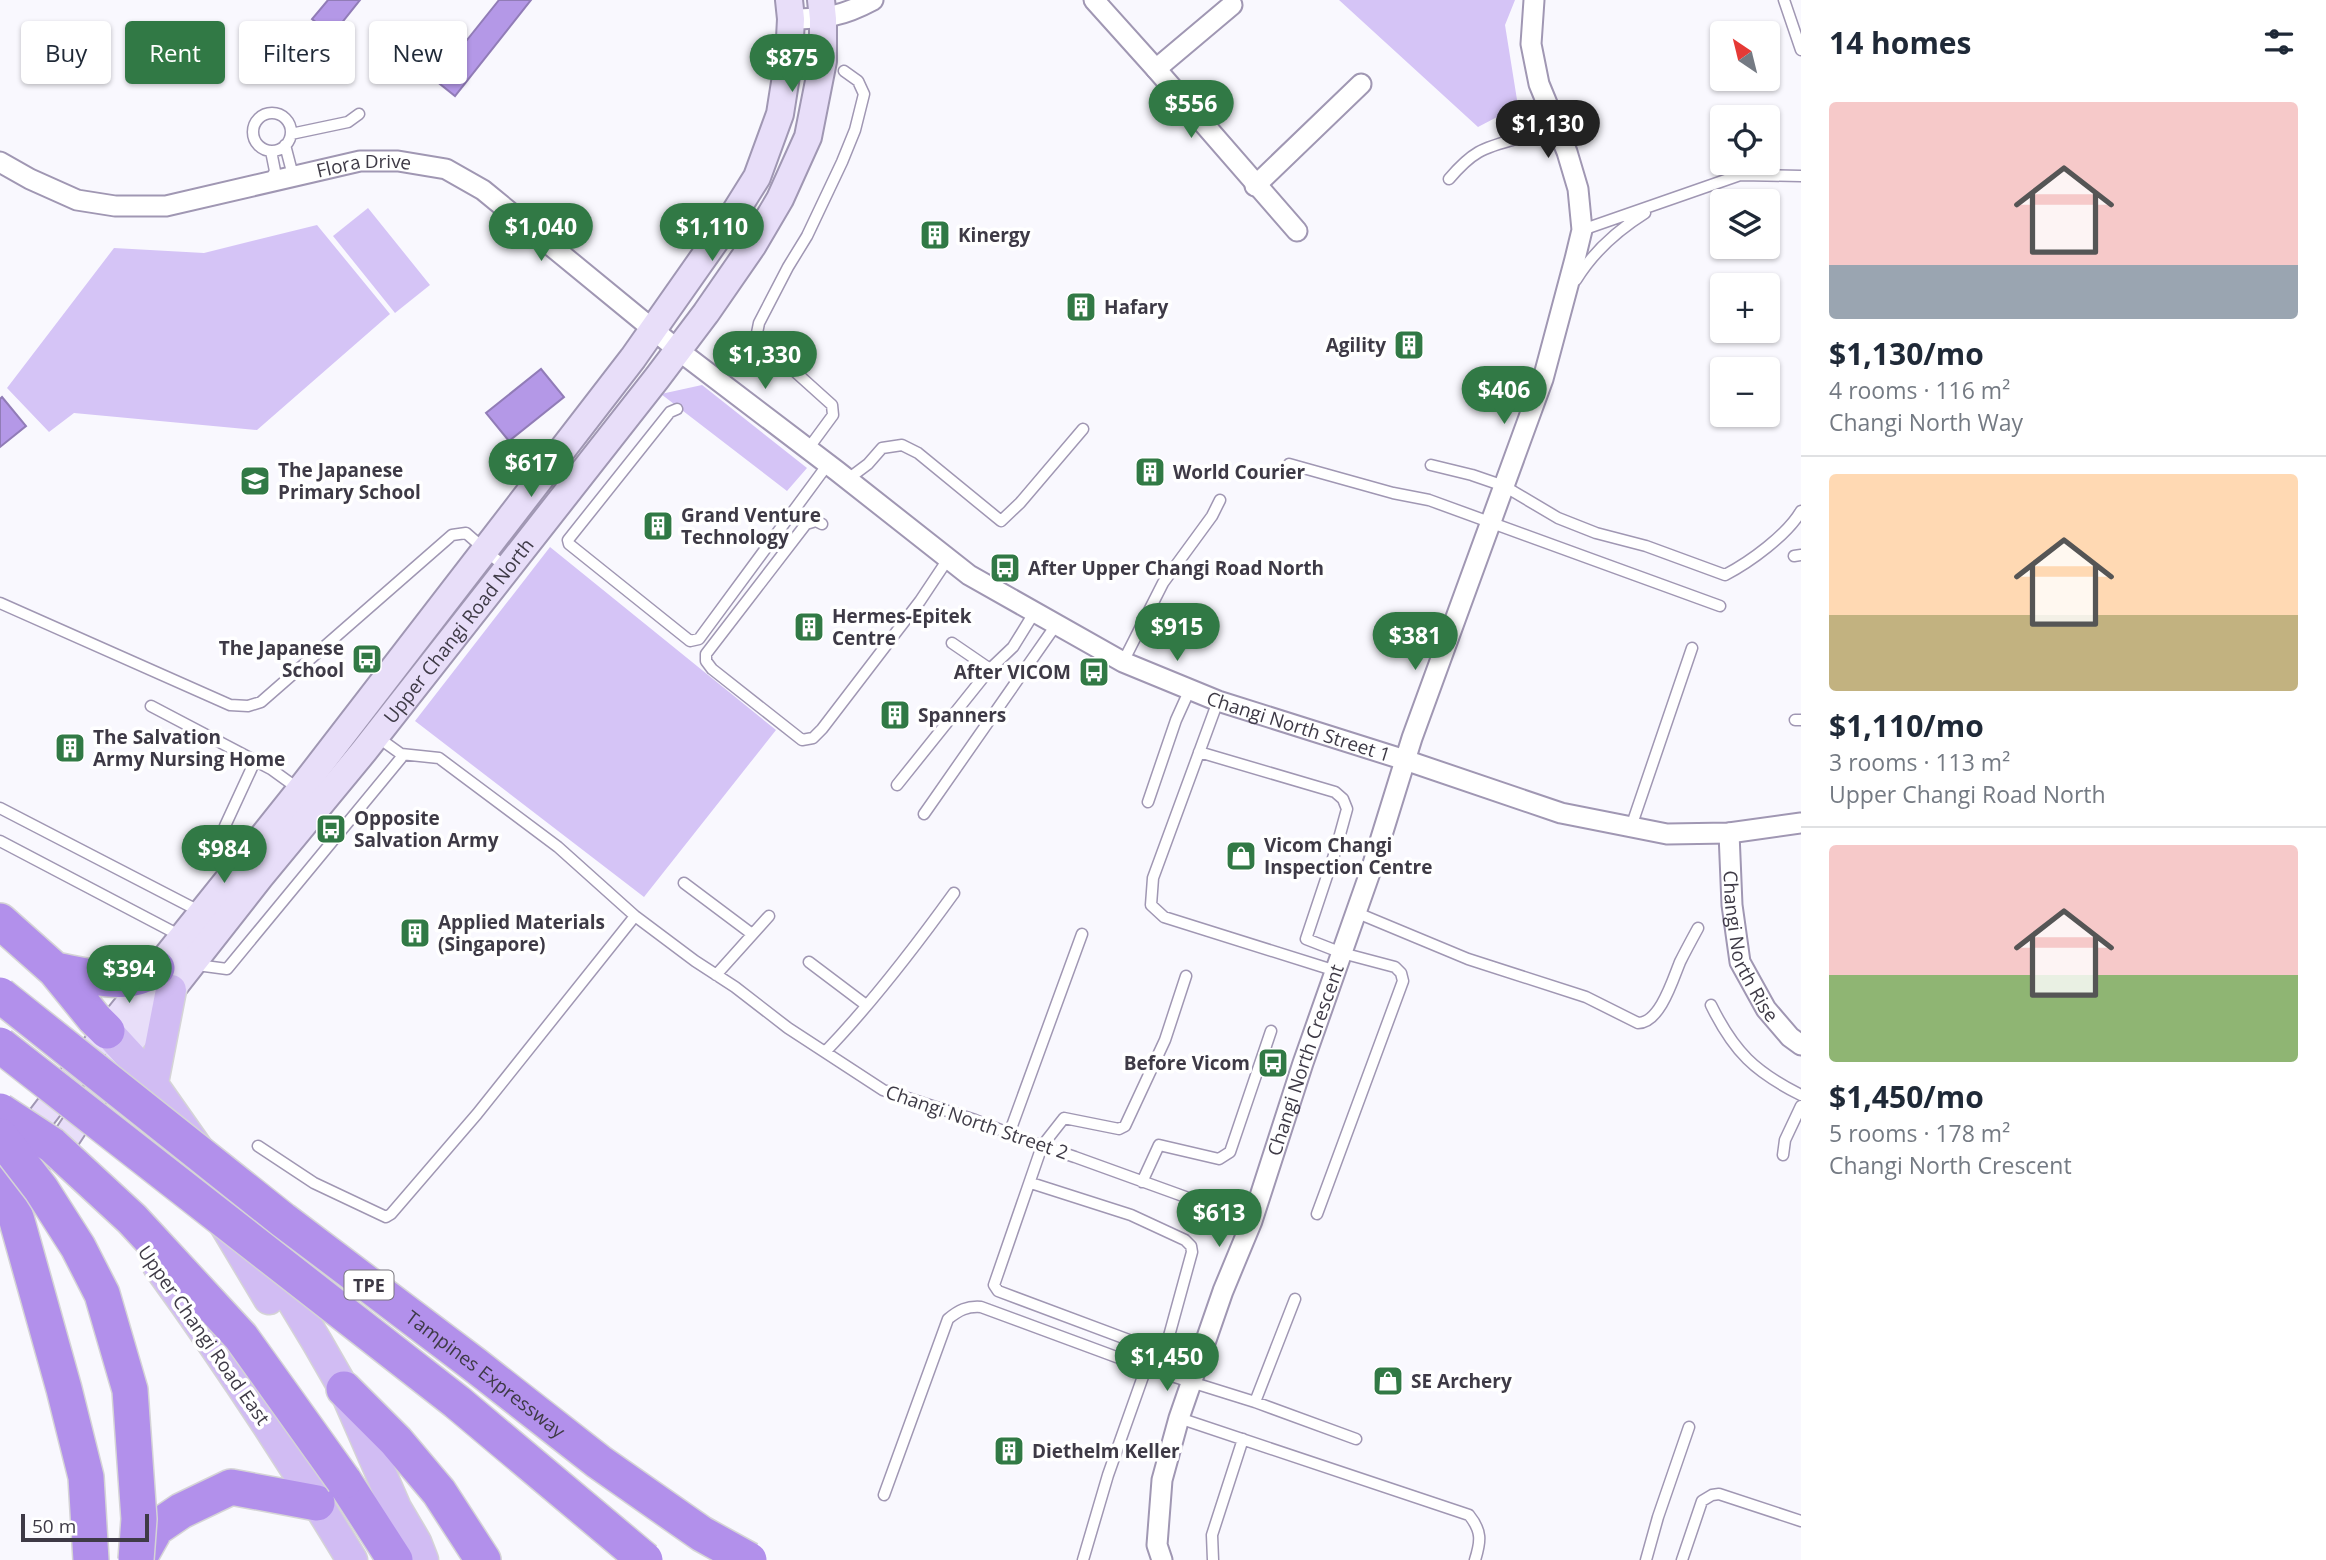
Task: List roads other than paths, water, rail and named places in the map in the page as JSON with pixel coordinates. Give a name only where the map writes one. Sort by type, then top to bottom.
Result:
[{"type":"highway","points":[[0,921],[55,970],[94,1018],[116,1040]]},
{"type":"highway","points":[[55,970],[105,978],[164,979]]},
{"type":"highway","name":"Tampines Expressway","points":[[0,995],[272,1212],[599,1462],[702,1534],[749,1560]]},
{"type":"highway","name":"Tampines Expressway","points":[[0,1045],[436,1385],[645,1560]]},
{"type":"highway","points":[[0,1109],[19,1119],[15,1133],[18,1157],[17,1221]]},
{"type":"highway","points":[[0,1109],[52,1144],[150,1239],[241,1337],[344,1481],[395,1560]]},
{"type":"highway","points":[[15,1133],[41,1189],[78,1247],[102,1294],[130,1390],[139,1519],[137,1560]]},
{"type":"highway","points":[[0,1171],[17,1221],[86,1477],[91,1560]]},
{"type":"highway","points":[[344,1389],[396,1441],[439,1492],[483,1560]]},
{"type":"highway","points":[[137,1560],[156,1528],[208,1496],[231,1487],[317,1503]]},
{"type":"main road","points":[[153,1083],[164,979]]},
{"type":"main road","points":[[116,1040],[153,1083],[251,1230],[344,1389],[396,1508],[423,1560]]},
{"type":"main road","name":"Upper Changi Road East","points":[[15,1133],[55,1155],[127,1225],[218,1351],[352,1560]]},
{"type":"main road","points":[[186,1133],[185,1150],[190,1163],[237,1247],[297,1347],[356,1457],[396,1508]]},
{"type":"street","points":[[790,9],[846,13],[873,0]]},
{"type":"street","points":[[1094,0],[1297,231]]},
{"type":"street","name":"Changi North Crescent","points":[[1162,1560],[1157,1545],[1162,1480],[1179,1418],[1223,1292],[1252,1221],[1303,1063],[1372,867],[1405,760],[1542,379],[1576,259],[1581,230],[1578,189],[1567,152],[1539,84],[1531,44],[1534,0]]},
{"type":"street","points":[[1156,69],[1232,5]]},
{"type":"street","name":"Upper Changi Road North","points":[[15,1133],[116,1040],[164,979],[182,937],[300,790],[654,330],[732,218],[757,177],[780,114],[789,57],[790,9]]},
{"type":"street","name":"Upper Changi Road North","points":[[164,979],[191,964],[375,736],[678,350],[753,245],[780,199],[805,144],[823,61],[822,10]]},
{"type":"street","points":[[1255,186],[1360,84]]},
{"type":"street","name":"Flora Drive","points":[[0,162],[77,200],[115,206],[166,206],[360,162],[398,161],[446,169],[483,190],[678,350]]},
{"type":"street","name":"Changi North Street 1","points":[[678,350],[970,575],[1123,662],[1218,701],[1561,813],[1667,834],[1729,833],[1801,823]]},
{"type":"street","name":"Changi North Rise","points":[[1729,833],[1732,905],[1740,962],[1766,1009],[1790,1037],[1801,1045]]},
{"type":"street","name":"Upper Changi Road North","points":[[55,1155],[116,1040]]},
{"type":"lane","points":[[1784,0],[1801,50]]},
{"type":"lane","points":[[808,449],[833,415],[832,405],[762,342],[758,332],[765,312],[807,236],[855,130],[864,94],[858,80],[844,71]]},
{"type":"lane","points":[[276,113],[288,121],[291,134],[281,149],[271,150],[258,145],[253,130],[260,116],[276,113]]},
{"type":"lane","points":[[291,134],[348,121],[359,114]]},
{"type":"lane","points":[[1449,179],[1474,154],[1487,147],[1516,139]]},
{"type":"lane","points":[[285,145],[290,168],[298,175]]},
{"type":"lane","points":[[270,182],[275,171],[271,150]]},
{"type":"lane","points":[[1581,230],[1740,175],[1799,173]]},
{"type":"lane","points":[[1563,302],[1583,268],[1606,242],[1660,203]]},
{"type":"lane","points":[[677,410],[670,411],[568,540],[569,544],[690,640],[699,639],[828,464]]},
{"type":"lane","points":[[848,480],[882,448],[902,445],[918,453],[1001,521],[1020,503],[1083,429]]},
{"type":"lane","points":[[1289,464],[1393,493],[1429,500],[1720,606]]},
{"type":"lane","points":[[1431,466],[1472,475],[1504,486],[1558,518],[1725,575],[1738,569],[1766,548],[1801,511]]},
{"type":"lane","points":[[1123,662],[1163,583],[1212,516],[1220,500]]},
{"type":"lane","points":[[822,524],[816,521],[806,524],[706,654],[706,661],[712,669],[802,740],[813,738],[822,729],[920,601],[948,558]]},
{"type":"lane","points":[[0,603],[230,705],[248,706],[261,702],[452,534],[466,533],[506,568]]},
{"type":"lane","points":[[897,785],[990,670],[1013,647],[1034,613]]},
{"type":"lane","points":[[924,814],[1056,625]]},
{"type":"lane","points":[[951,643],[990,670]]},
{"type":"lane","points":[[1631,827],[1692,648]]},
{"type":"lane","points":[[1149,802],[1176,720],[1190,689]]},
{"type":"lane","points":[[1218,701],[1153,878],[1151,905],[1164,917],[1339,962],[1395,967],[1401,973],[1403,981],[1317,1214]]},
{"type":"lane","points":[[151,706],[271,769],[300,790]]},
{"type":"lane","points":[[191,964],[227,969],[397,763],[401,754],[375,736]]},
{"type":"lane","points":[[1199,752],[1335,792],[1343,799],[1347,809],[1306,937],[1339,962]]},
{"type":"lane","name":"Changi North Street 2","points":[[401,754],[439,758],[558,846],[635,916],[788,1027],[883,1090],[975,1120],[1252,1221]]},
{"type":"lane","points":[[225,826],[256,761]]},
{"type":"lane","points":[[0,808],[202,912]]},
{"type":"lane","points":[[0,841],[182,937]]},
{"type":"lane","points":[[684,883],[752,934]]},
{"type":"lane","points":[[826,1051],[918,943],[954,892]]},
{"type":"lane","points":[[1355,912],[1468,959],[1586,997],[1638,1023],[1645,1023],[1652,1018],[1671,987],[1679,964],[1698,928]]},
{"type":"lane","points":[[258,1146],[314,1183],[386,1217],[391,1214],[477,1114],[635,916]]},
{"type":"lane","points":[[716,975],[769,916]]},
{"type":"lane","points":[[1009,1134],[1082,934]]},
{"type":"lane","points":[[809,962],[866,1005]]},
{"type":"lane","points":[[1186,976],[1165,1040],[1125,1126],[1119,1129],[1063,1118],[1042,1146],[994,1285],[998,1291],[1145,1346],[1199,1360]]},
{"type":"lane","points":[[1711,1005],[1737,1048],[1758,1070],[1801,1095]]},
{"type":"lane","points":[[1142,1182],[1159,1146],[1219,1159],[1230,1152],[1271,1031]]},
{"type":"lane","points":[[1783,1155],[1785,1140],[1801,1106]]},
{"type":"lane","points":[[1031,1183],[1131,1216],[1185,1240],[1191,1246],[1192,1252],[1169,1336]]},
{"type":"lane","points":[[1255,1402],[1296,1299]]},
{"type":"lane","points":[[884,1495],[948,1319],[969,1307],[981,1307],[1146,1368],[1255,1402],[1356,1439]]},
{"type":"lane","points":[[1083,1560],[1105,1486],[1146,1368]]},
{"type":"lane","points":[[1179,1418],[1469,1515],[1478,1526],[1481,1540],[1475,1560]]},
{"type":"lane","points":[[1646,1560],[1689,1427]]},
{"type":"lane","points":[[1213,1560],[1212,1535],[1243,1439]]},
{"type":"lane","points":[[1682,1560],[1702,1501],[1712,1495],[1720,1494],[1801,1521]]},
{"type":"place","name":"Kinergy","points":[[935,235]]},
{"type":"place","name":"Hafary","points":[[1081,307]]},
{"type":"place","name":"Agility","points":[[1409,345]]},
{"type":"place","name":"World Courier","points":[[1150,472]]},
{"type":"place","name":"The Japanese Primary School","points":[[255,481]]},
{"type":"place","name":"Grand Venture Technology","points":[[658,526]]},
{"type":"place","name":"After Upper Changi Road North","points":[[1005,568]]},
{"type":"place","name":"Hermes-Epitek Centre","points":[[809,627]]},
{"type":"place","name":"The Japanese School","points":[[367,659]]},
{"type":"place","name":"After VICOM","points":[[1094,672]]},
{"type":"place","name":"Spanners","points":[[895,715]]},
{"type":"place","name":"The Salvation Army Nursing Home","points":[[70,748]]},
{"type":"place","name":"Opposite Salvation Army","points":[[331,829]]},
{"type":"place","name":"Vicom Changi Inspection Centre","points":[[1241,856]]},
{"type":"place","name":"Applied Materials (Singapore)","points":[[415,933]]},
{"type":"place","name":"Before Vicom","points":[[1273,1063]]},
{"type":"place","name":"SE Archery","points":[[1388,1381]]},
{"type":"place","name":"Diethelm Keller","points":[[1009,1451]]}]
